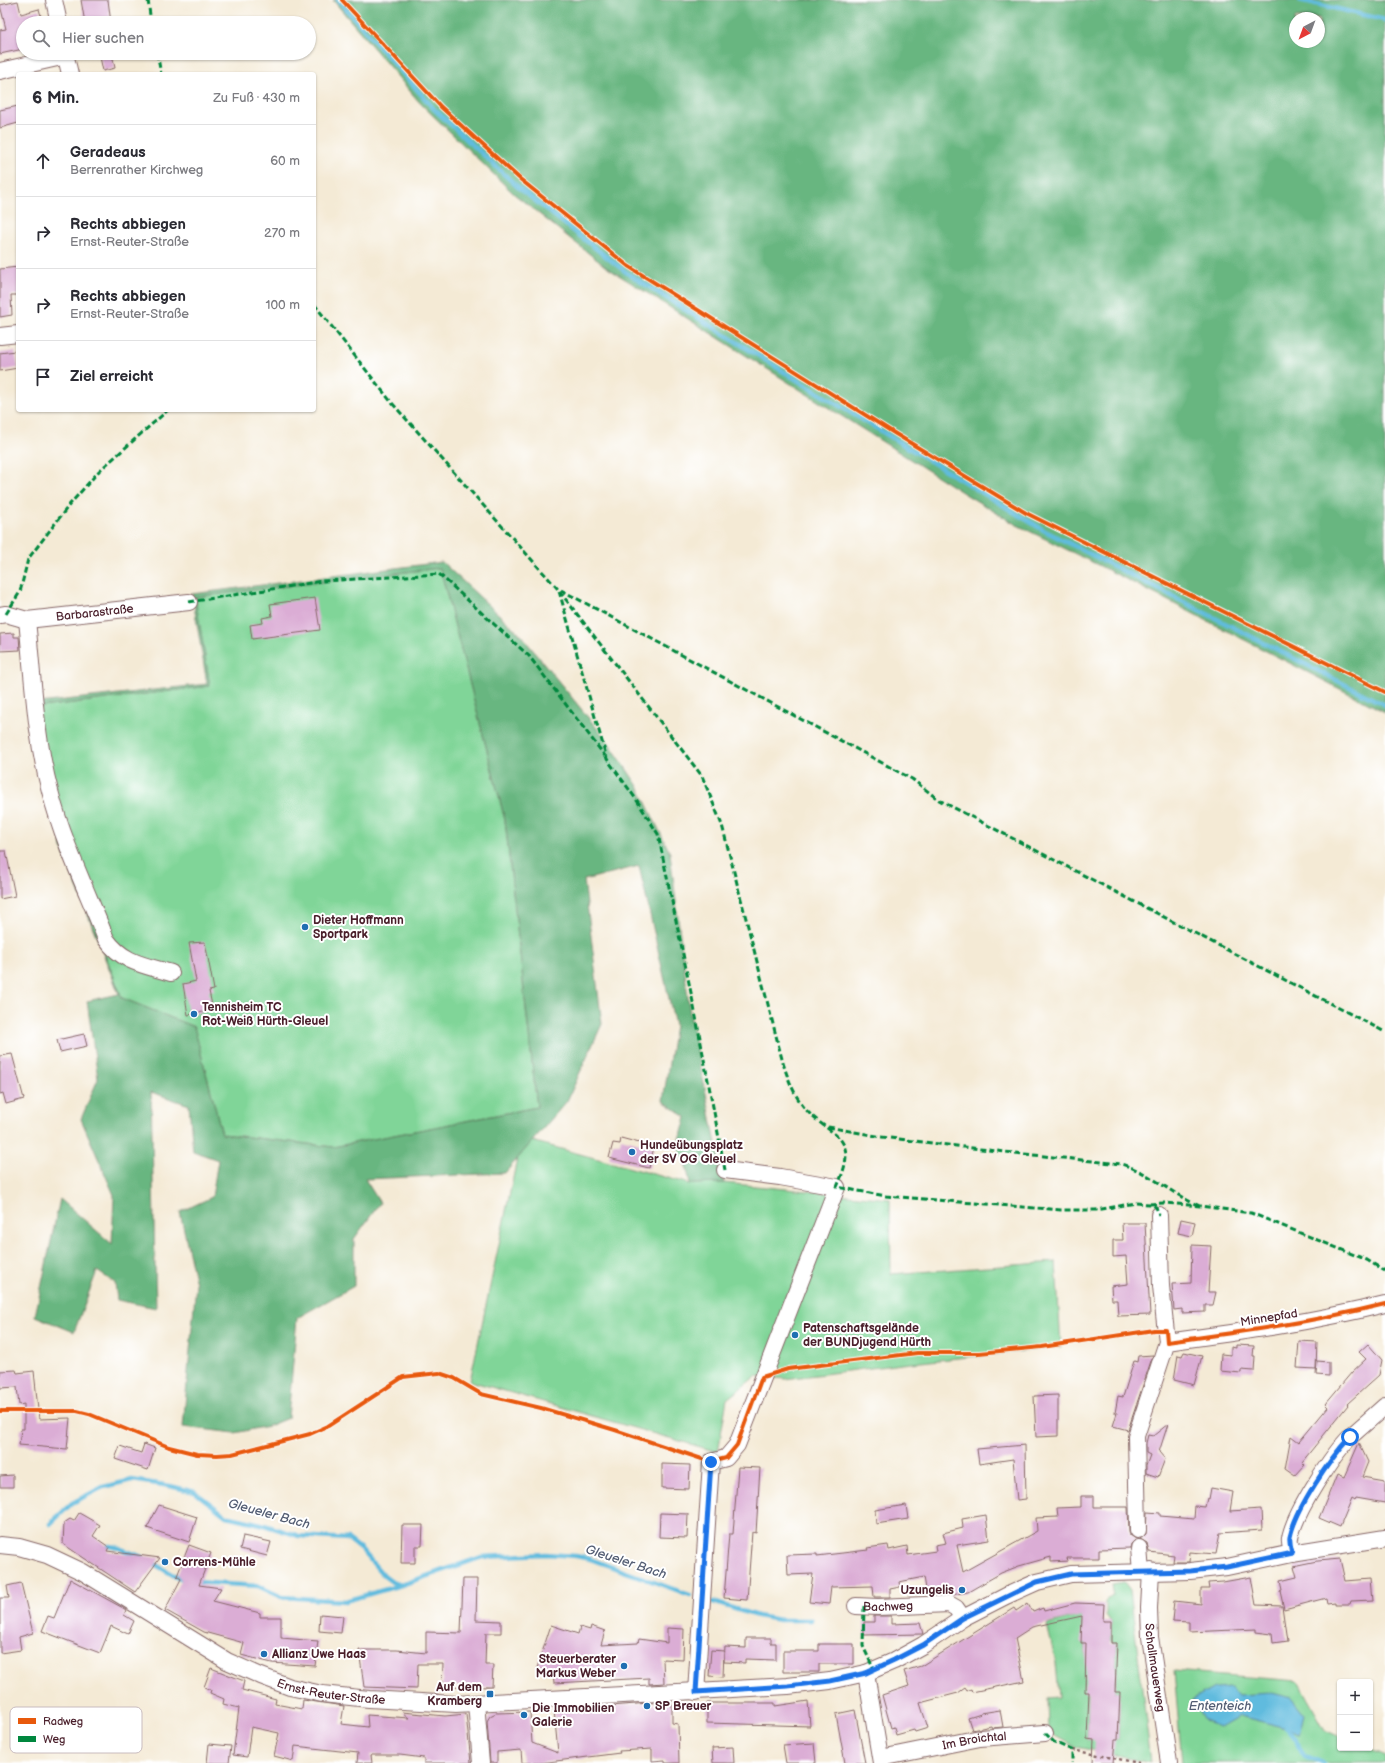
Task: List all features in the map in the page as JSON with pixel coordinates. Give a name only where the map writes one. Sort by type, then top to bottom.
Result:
[{"type":"street","points":[[54,0],[57,16]]},
{"type":"street","points":[[0,71],[45,60]]},
{"type":"street","points":[[67,60],[70,72]]},
{"type":"street","points":[[0,336],[16,334]]},
{"type":"street","name":"Barbarastraße","points":[[0,614],[6,614],[27,620],[189,602]]},
{"type":"street","points":[[27,620],[39,740],[50,792],[65,837],[106,939],[115,951],[128,960],[171,973]]},
{"type":"street","points":[[696,1692],[711,1462],[726,1458],[737,1445],[837,1187],[780,1177],[725,1170]]},
{"type":"street","points":[[1138,1530],[1136,1436],[1167,1342],[1161,1286],[1159,1215]]},
{"type":"street","name":"Minnepfad","points":[[1167,1342],[1264,1330],[1342,1315],[1385,1304]]},
{"type":"street","points":[[1292,1553],[1290,1539],[1296,1518],[1305,1501],[1338,1450],[1350,1437],[1385,1406]]},
{"type":"street","name":"Ernst-Reuter-Straße","points":[[0,1545],[19,1547],[47,1555],[82,1572],[227,1660],[261,1676],[290,1687],[322,1694],[368,1699],[456,1704],[696,1692],[788,1686],[830,1681],[866,1673],[894,1660],[923,1645],[963,1618],[1037,1582],[1071,1574],[1190,1571],[1227,1567],[1292,1553],[1385,1538]]},
{"type":"street","points":[[1139,1548],[1146,1572]]},
{"type":"street","name":"Schallmauerweg","points":[[1146,1572],[1150,1637],[1169,1763]]},
{"type":"street","name":"Bachweg","points":[[856,1606],[878,1607],[949,1604],[956,1608],[963,1618]]},
{"type":"street","points":[[866,1673],[881,1760]]},
{"type":"street","points":[[476,1703],[481,1763]]},
{"type":"street","name":"Im Broichtal","points":[[881,1760],[980,1738],[1045,1733]]},
{"type":"path","points":[[1072,1750],[1138,1763]]},
{"type":"green space","points":[[333,0],[1385,0],[1385,712],[1015,524],[965,494],[606,267],[514,194],[420,103]]},
{"type":"green space","points":[[442,562],[520,634],[609,743],[638,786],[670,853],[690,1014],[724,1183],[690,1184],[687,1169],[678,1147],[686,1117],[663,1101],[675,1025],[639,866],[584,880],[602,1024],[567,1101],[505,1173],[365,1179],[380,1203],[354,1239],[354,1286],[297,1318],[288,1418],[268,1426],[235,1433],[183,1427],[196,1284],[180,1212],[212,1197],[218,1160],[193,1151],[189,1105],[151,1092],[156,1308],[117,1300],[115,1283],[97,1271],[74,1332],[35,1316],[60,1199],[112,1244],[114,1195],[81,1119],[98,1079],[87,1001],[119,994],[63,852],[30,704],[207,684],[192,594]],"holes":[[[440,568],[505,820],[537,1107],[333,1147],[222,1134],[194,1027],[122,998],[66,855],[33,708],[210,686],[195,597]]]},
{"type":"green space","name":"Dieter Hoffmann Sportpark","points":[[440,568],[505,820],[537,1107],[333,1147],[222,1134],[194,1027],[122,998],[66,855],[33,708],[210,686],[195,597]]},
{"type":"green space","points":[[532,1141],[690,1184],[724,1183],[890,1199],[891,1274],[1056,1262],[1061,1347],[902,1364],[785,1379],[756,1376],[727,1399],[718,1452],[470,1381],[517,1159]]},
{"type":"green space","points":[[1124,1582],[1130,1590],[1151,1762],[1076,1747],[1049,1732],[1048,1698],[1059,1697],[1056,1663],[1047,1625],[1082,1615],[1088,1677],[1087,1739],[1118,1740],[1120,1692],[1115,1692],[1117,1644],[1111,1640],[1111,1622],[1106,1615],[1106,1602],[1113,1596],[1111,1584]]},
{"type":"green space","points":[[1174,1671],[1298,1681],[1325,1730],[1337,1736],[1337,1751],[1373,1751],[1385,1756],[1385,1763],[1182,1763]]},
{"type":"water","name":"Ententeich","points":[[1231,1687],[1238,1695],[1271,1693],[1291,1698],[1304,1714],[1299,1735],[1287,1728],[1239,1716],[1220,1727],[1205,1721],[1193,1700],[1214,1688]]},
{"type":"building","points":[[81,0],[108,0],[110,16],[84,16]]},
{"type":"building","points":[[18,1],[21,14],[39,9],[41,16],[16,16],[16,51],[0,54],[0,30],[6,29],[0,5]]},
{"type":"building","points":[[101,60],[113,60],[115,68],[103,71]]},
{"type":"building","points":[[16,106],[16,124],[0,128],[0,110]]},
{"type":"building","points":[[16,267],[16,295],[11,295],[12,315],[0,317],[0,269]]},
{"type":"building","points":[[15,351],[16,368],[0,371],[0,353]]},
{"type":"building","points":[[315,598],[320,630],[252,639],[250,625],[263,623],[262,618],[272,616],[270,604]]},
{"type":"building","points":[[14,633],[14,637],[19,637],[20,650],[0,651],[0,634]]},
{"type":"building","points":[[0,851],[6,851],[15,896],[0,899]]},
{"type":"building","points":[[205,942],[214,990],[209,991],[213,1010],[188,1015],[183,984],[196,981],[189,943]]},
{"type":"building","points":[[84,1034],[87,1046],[60,1052],[57,1040]]},
{"type":"building","points":[[12,1054],[24,1099],[6,1104],[3,1093],[0,1094],[0,1056]]},
{"type":"building","name":"Hundeübungsplatz der SV OG Gleuel","points":[[621,1138],[654,1147],[649,1168],[609,1158],[613,1143],[620,1144]]},
{"type":"building","points":[[1181,1219],[1195,1222],[1192,1236],[1178,1233]]},
{"type":"building","points":[[1122,1223],[1145,1223],[1150,1315],[1118,1316],[1117,1300],[1112,1300],[1111,1286],[1128,1284],[1126,1256],[1113,1257],[1113,1240],[1123,1240]]},
{"type":"building","points":[[1192,1245],[1211,1246],[1208,1292],[1216,1292],[1213,1305],[1205,1305],[1205,1312],[1182,1313],[1182,1309],[1174,1310],[1172,1284],[1191,1283]]},
{"type":"building","points":[[1299,1341],[1317,1342],[1316,1369],[1297,1368]]},
{"type":"building","points":[[1368,1344],[1382,1360],[1379,1375],[1347,1404],[1348,1405],[1302,1462],[1305,1465],[1295,1476],[1285,1469],[1291,1436],[1299,1442],[1328,1407],[1325,1404],[1352,1372],[1366,1359],[1359,1352]]},
{"type":"building","points":[[1236,1345],[1254,1346],[1254,1371],[1241,1370],[1241,1373],[1220,1371],[1221,1354],[1231,1355],[1231,1347],[1236,1348]]},
{"type":"building","points":[[1184,1352],[1202,1356],[1194,1385],[1174,1380],[1178,1355],[1182,1356]]},
{"type":"building","points":[[1153,1355],[1128,1430],[1113,1426],[1117,1413],[1115,1413],[1118,1396],[1123,1397],[1134,1361],[1137,1362],[1138,1356]]},
{"type":"building","points":[[1317,1361],[1329,1362],[1329,1376],[1316,1375]]},
{"type":"building","points":[[16,1370],[17,1373],[34,1371],[39,1419],[70,1418],[67,1449],[19,1445],[21,1429],[24,1429],[24,1404],[19,1405],[17,1387],[0,1388],[0,1371]]},
{"type":"building","points":[[1058,1395],[1058,1436],[1036,1437],[1034,1396]]},
{"type":"building","points":[[1168,1424],[1159,1452],[1165,1459],[1158,1477],[1146,1473],[1146,1466],[1150,1455],[1146,1453],[1146,1443],[1148,1435],[1153,1436]]},
{"type":"building","points":[[1359,1443],[1368,1462],[1362,1477],[1385,1481],[1385,1503],[1356,1498],[1355,1500],[1352,1498],[1340,1527],[1319,1518],[1337,1474],[1344,1477]]},
{"type":"building","points":[[144,1444],[155,1448],[148,1470],[115,1459],[120,1446],[141,1453]]},
{"type":"building","points":[[1025,1445],[1026,1499],[1017,1500],[1013,1459],[979,1464],[977,1449]]},
{"type":"building","points":[[662,1464],[690,1465],[689,1489],[662,1488]]},
{"type":"building","points":[[738,1467],[760,1468],[756,1533],[752,1532],[747,1600],[724,1598],[729,1534],[733,1534]]},
{"type":"building","points":[[13,1475],[13,1487],[0,1487],[0,1476]]},
{"type":"building","points":[[1211,1488],[1233,1492],[1230,1511],[1261,1509],[1262,1530],[1220,1533],[1216,1554],[1190,1552],[1189,1562],[1173,1562],[1174,1555],[1149,1552],[1147,1543],[1140,1539],[1146,1534],[1147,1512],[1160,1513],[1160,1516],[1194,1519],[1195,1506],[1205,1507],[1207,1498],[1209,1499]]},
{"type":"building","points":[[1081,1496],[1094,1496],[1094,1507],[1128,1507],[1130,1535],[1136,1539],[1131,1544],[1130,1548],[1099,1549],[1099,1558],[1067,1558],[1068,1561],[1051,1562],[1051,1557],[1001,1573],[968,1592],[951,1595],[927,1595],[924,1577],[899,1582],[900,1587],[890,1589],[890,1597],[874,1597],[873,1586],[831,1587],[829,1604],[809,1602],[813,1574],[788,1575],[787,1555],[817,1554],[817,1556],[868,1550],[867,1548],[888,1545],[889,1550],[907,1546],[908,1555],[936,1551],[935,1545],[946,1543],[943,1533],[963,1528],[962,1519],[986,1515],[989,1540],[957,1545],[963,1572],[1037,1531],[1036,1518],[1058,1517],[1057,1508],[1081,1507]]},
{"type":"building","points":[[159,1505],[197,1517],[189,1542],[147,1528]]},
{"type":"building","points":[[906,1505],[908,1519],[876,1524],[875,1510]]},
{"type":"building","points":[[79,1513],[100,1525],[93,1536],[109,1547],[107,1551],[160,1558],[135,1592],[63,1544],[64,1523],[70,1519],[74,1521]]},
{"type":"building","points":[[660,1513],[688,1514],[687,1538],[659,1537]]},
{"type":"building","points":[[402,1525],[423,1525],[422,1546],[415,1546],[415,1563],[401,1563]]},
{"type":"building","points":[[243,1536],[271,1542],[267,1556],[240,1549]]},
{"type":"building","points":[[189,1545],[211,1553],[199,1585],[221,1588],[213,1601],[260,1613],[260,1617],[281,1617],[281,1638],[318,1641],[315,1666],[272,1663],[241,1655],[244,1643],[204,1632],[165,1610],[181,1579],[177,1576]]},
{"type":"building","points":[[1340,1559],[1345,1581],[1370,1579],[1372,1600],[1351,1601],[1350,1604],[1335,1604],[1335,1602],[1327,1603],[1326,1598],[1284,1609],[1280,1591],[1282,1590],[1280,1581],[1297,1577],[1294,1566],[1318,1561]]},
{"type":"building","points":[[1251,1577],[1256,1605],[1282,1606],[1287,1641],[1273,1643],[1272,1634],[1256,1632],[1256,1629],[1189,1632],[1189,1622],[1172,1621],[1174,1601],[1201,1604],[1201,1589],[1209,1589],[1208,1583]]},
{"type":"building","points":[[70,1579],[126,1610],[124,1615],[134,1621],[128,1634],[111,1626],[100,1653],[42,1631],[48,1616],[54,1618]]},
{"type":"building","points":[[463,1579],[477,1579],[476,1620],[501,1621],[501,1633],[486,1633],[485,1665],[493,1665],[492,1687],[442,1686],[443,1664],[418,1664],[417,1689],[364,1687],[359,1650],[397,1650],[426,1653],[426,1632],[461,1633]]},
{"type":"building","points":[[21,1583],[33,1633],[19,1637],[21,1650],[0,1653],[0,1598],[9,1598],[7,1586]]},
{"type":"building","points":[[1028,1603],[1033,1612],[1043,1608],[1044,1611],[1075,1603],[1104,1604],[1103,1621],[1111,1621],[1111,1643],[1117,1643],[1115,1692],[1120,1692],[1118,1740],[1115,1740],[1113,1763],[1093,1763],[1094,1740],[1087,1739],[1089,1692],[1085,1692],[1086,1643],[1081,1643],[1082,1616],[1032,1627],[1015,1638],[1024,1681],[972,1692],[971,1689],[967,1691],[965,1688],[958,1693],[920,1703],[928,1728],[896,1735],[894,1727],[891,1728],[882,1695],[909,1686],[904,1671],[921,1666],[1014,1608],[1016,1611]]},
{"type":"building","points":[[320,1614],[343,1616],[341,1633],[319,1631]]},
{"type":"building","points":[[874,1616],[891,1616],[891,1624],[920,1623],[923,1634],[864,1635],[864,1622],[874,1622]]},
{"type":"building","points":[[551,1625],[578,1634],[580,1627],[590,1630],[591,1626],[605,1631],[601,1645],[638,1643],[639,1639],[667,1643],[667,1628],[684,1629],[683,1660],[663,1659],[664,1683],[649,1684],[649,1678],[554,1683],[553,1673],[537,1668]]},
{"type":"building","points":[[746,1638],[771,1638],[771,1643],[776,1643],[776,1660],[745,1659],[745,1663],[724,1662],[725,1647],[746,1648]]},
{"type":"building","points":[[819,1644],[854,1644],[854,1664],[819,1664],[819,1672],[783,1672],[783,1651],[819,1651]]},
{"type":"building","points":[[711,1650],[724,1651],[723,1677],[709,1676]]},
{"type":"building","points":[[211,1668],[244,1681],[242,1690],[276,1699],[275,1704],[302,1709],[303,1700],[344,1706],[341,1724],[368,1727],[367,1715],[409,1718],[402,1712],[445,1716],[466,1714],[471,1763],[424,1763],[424,1758],[400,1755],[371,1755],[372,1763],[357,1763],[358,1753],[295,1746],[293,1761],[274,1756],[279,1733],[251,1727],[247,1757],[233,1755],[239,1708],[223,1704],[224,1699],[210,1693],[211,1690],[204,1687]]},
{"type":"building","points":[[808,1701],[810,1726],[707,1723],[707,1703],[775,1703],[775,1706]]},
{"type":"building","points":[[664,1702],[672,1703],[672,1723],[678,1724],[679,1763],[665,1763],[665,1760],[652,1761],[652,1749],[619,1751],[620,1753],[540,1763],[522,1763],[521,1750],[497,1752],[497,1763],[490,1763],[487,1721],[490,1716],[496,1713],[530,1712],[532,1743],[558,1753],[554,1710]]},
{"type":"building","points":[[855,1710],[865,1763],[845,1763],[836,1714]]},
{"type":"building","points":[[1000,1710],[1003,1727],[992,1728],[991,1726],[972,1730],[968,1718],[981,1713]]},
{"type":"building","points":[[814,1743],[816,1763],[786,1763],[783,1745]]},
{"type":"building","points":[[209,1744],[231,1746],[229,1763],[207,1763]]},
{"type":"building","points":[[733,1747],[734,1763],[713,1763],[712,1748]]},
{"type":"waterway","points":[[338,0],[434,109],[519,188],[627,273],[789,375],[1045,531],[1385,705]]},
{"type":"waterway","points":[[1299,0],[1385,20]]},
{"type":"waterway","name":"Gleueler Bach","points":[[50,1524],[72,1503],[103,1487],[132,1480],[170,1486],[195,1492],[226,1516],[261,1524],[299,1536],[348,1539],[361,1549],[384,1576],[392,1582],[401,1585],[482,1557],[546,1554],[576,1556],[590,1559],[690,1595]]},
{"type":"waterway","points":[[109,1546],[116,1547],[143,1557]]},
{"type":"waterway","points":[[151,1562],[178,1578],[185,1580]]},
{"type":"waterway","points":[[194,1582],[258,1586],[282,1597],[345,1601],[401,1585]]},
{"type":"waterway","name":"Gleueler Bach","points":[[713,1602],[757,1616],[780,1620],[811,1620]]},
{"type":"waterway","name":"Gleueler Bach","points":[[1287,1728],[1306,1756],[1323,1763]]},
{"type":"marked path","points":[[148,0],[150,16]]},
{"type":"marked path","points":[[158,60],[161,72]]},
{"type":"marked path","points":[[316,307],[392,403],[557,588],[702,776],[722,825],[783,1063],[788,1077],[797,1097],[805,1109],[837,1136],[845,1147],[846,1160],[837,1187],[886,1196],[1061,1210],[1096,1210],[1136,1203],[1150,1204],[1156,1207],[1159,1215]]},
{"type":"marked path","points":[[6,614],[20,592],[28,559],[70,504],[99,471],[166,412]]},
{"type":"marked path","points":[[189,602],[323,581],[439,574],[529,656],[605,756]]},
{"type":"marked path","points":[[561,590],[912,779],[939,800],[1385,1032]]},
{"type":"marked path","points":[[559,591],[607,759],[636,799],[658,834],[695,1012],[725,1170]]},
{"type":"marked path","points":[[828,1127],[882,1137],[1121,1164],[1142,1172],[1180,1196],[1200,1206]]},
{"type":"marked path","points":[[1150,1204],[1164,1203],[1200,1206],[1251,1213],[1367,1260],[1385,1271]]},
{"type":"marked path","points":[[864,1606],[863,1646],[874,1670]]},
{"type":"marked path","points":[[1045,1733],[1054,1742],[1072,1750],[1072,1763]]},
{"type":"cycle path","points":[[342,0],[441,107],[520,179],[628,266],[894,433],[1026,513],[1385,692]]},
{"type":"cycle path","points":[[0,1411],[77,1411],[89,1414],[169,1447],[197,1454],[232,1454],[310,1434],[328,1426],[403,1377],[439,1373],[454,1378],[481,1394],[541,1408],[615,1430],[711,1462],[726,1458],[737,1445],[762,1377],[788,1369],[917,1353],[979,1353],[1042,1347],[1154,1330],[1166,1330],[1167,1342],[1304,1321],[1385,1304]]},
{"type":"place","name":"Dieter Hoffmann Sportpark","points":[[305,927]]},
{"type":"place","name":"Tennisheim TC Rot-Weiß Hürth-Gleuel","points":[[194,1014]]},
{"type":"place","name":"Hundeübungsplatz der SV OG Gleuel","points":[[632,1152]]},
{"type":"place","name":"Patenschaftsgelände der BUNDjugend Hürth","points":[[795,1335]]},
{"type":"place","name":"Correns-Mühle","points":[[165,1562]]},
{"type":"place","name":"Uzungelis","points":[[962,1590]]},
{"type":"place","name":"Allianz Uwe Haas","points":[[264,1654]]},
{"type":"place","name":"Steuerberater Markus Weber","points":[[624,1666]]},
{"type":"place","name":"Auf dem Kramberg","points":[[490,1694]]},
{"type":"place","name":"SP Breuer","points":[[647,1706]]},
{"type":"place","name":"Die Immobilien Galerie","points":[[524,1715]]},
{"type":"route","points":[[711,1462],[696,1692],[788,1686],[830,1681],[866,1673],[923,1645],[963,1618],[1006,1596],[1037,1582],[1071,1574],[1190,1571],[1227,1567],[1292,1553],[1290,1539],[1296,1518],[1305,1501],[1338,1450],[1350,1437]]}]
